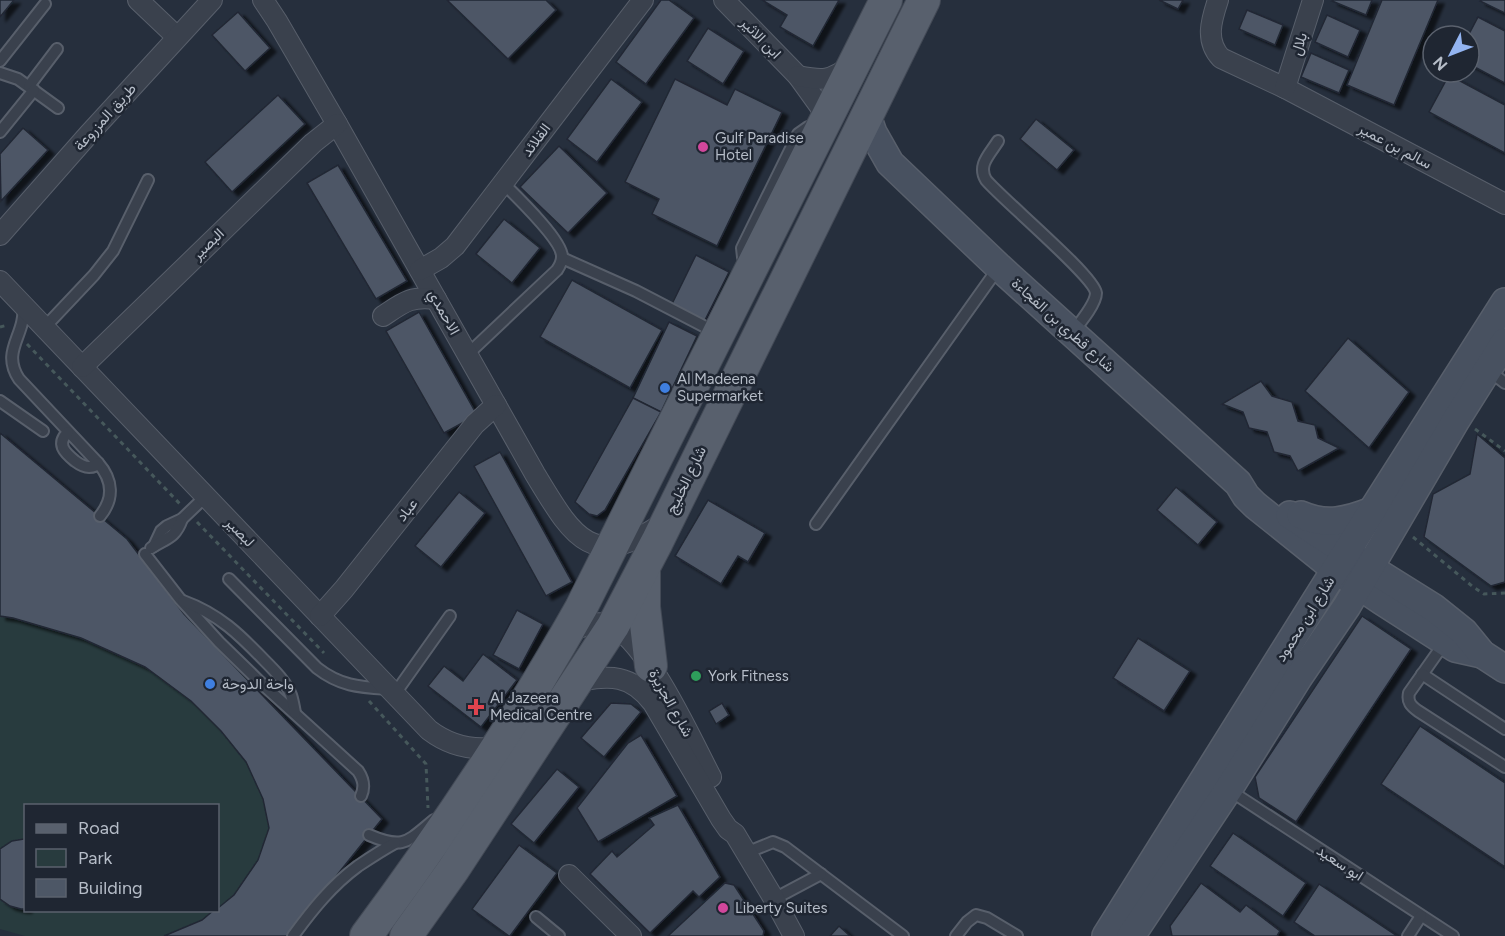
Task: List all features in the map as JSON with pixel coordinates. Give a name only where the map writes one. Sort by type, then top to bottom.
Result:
[{"type":"main road","points":[[367,930],[458,808],[566,634],[886,0]]},
{"type":"main road","name":"شارع الخليج","points":[[406,936],[459,861],[613,626],[644,568],[924,0]]},
{"type":"main road","points":[[644,568],[644,607],[651,666]]},
{"type":"street","points":[[138,0],[177,37]]},
{"type":"street","name":"طريق المزروعة","points":[[0,234],[212,0]]},
{"type":"street","name":"الاحمدي","points":[[263,0],[337,124],[558,513],[576,534],[598,546],[611,547]]},
{"type":"street","name":"القلائد","points":[[420,270],[441,258],[455,246],[643,0]]},
{"type":"street","name":"ابن الاثير","points":[[724,0],[798,76],[821,108],[825,122]]},
{"type":"street","name":"سالم بن عمير","points":[[1218,0],[1212,16],[1211,41],[1214,51],[1221,58],[1284,88],[1505,204]]},
{"type":"street","name":"بلال","points":[[1284,88],[1313,0]]},
{"type":"street","points":[[798,76],[825,80],[836,76],[855,62]]},
{"type":"street","name":"شارع قطري بن الفجاءة","points":[[867,116],[873,133],[890,163],[999,267],[1238,483],[1270,501],[1342,561]]},
{"type":"street","name":"البصير","points":[[82,367],[313,143],[337,124]]},
{"type":"street","points":[[843,165],[871,162],[890,163]]},
{"type":"street","points":[[405,301],[420,270]]},
{"type":"street","name":"لبصير","points":[[0,281],[429,730],[446,741],[466,748],[497,747]]},
{"type":"street","points":[[383,316],[405,301],[421,298],[436,299]]},
{"type":"street","name":"شارع ابن محمود","points":[[1131,936],[1347,606],[1364,577],[1384,517],[1505,302]]},
{"type":"street","name":"شارع ابن محمود","points":[[1106,936],[1342,561],[1384,517],[1459,417],[1496,376],[1505,342]]},
{"type":"street","name":"عباد","points":[[320,616],[475,424],[496,405]]},
{"type":"street","name":"شارع قطري بن الفجاءة","points":[[1238,483],[1246,496],[1256,505],[1364,577],[1434,608],[1451,633],[1455,648],[1482,654],[1505,669]]},
{"type":"street","points":[[1270,501],[1311,520],[1327,522],[1384,517]]},
{"type":"street","points":[[611,547],[634,541],[668,519]]},
{"type":"street","points":[[566,634],[593,623],[613,626]]},
{"type":"street","name":"شارع الجزيرة","points":[[613,626],[633,642],[666,691],[730,814],[735,825],[735,834]]},
{"type":"street","name":"شارع الجزيرة","points":[[576,681],[615,678],[637,686],[646,694],[728,829],[735,834],[794,936]]},
{"type":"street","points":[[569,875],[631,936]]},
{"type":"lane","points":[[0,61],[45,4]]},
{"type":"lane","points":[[0,132],[57,50]]},
{"type":"lane","points":[[0,73],[18,79],[58,108]]},
{"type":"lane","points":[[998,141],[982,168],[982,174],[1081,271],[1095,289],[1096,296],[1093,303],[1072,333]]},
{"type":"lane","points":[[44,328],[94,275],[113,251],[148,180]]},
{"type":"lane","points":[[468,354],[557,270],[562,258],[561,249],[545,227],[503,183]]},
{"type":"lane","points":[[562,258],[636,291],[718,334]]},
{"type":"lane","points":[[816,524],[999,267]]},
{"type":"lane","points":[[22,305],[24,313],[8,354],[10,368],[107,475],[111,489],[108,504],[100,516]]},
{"type":"lane","points":[[0,401],[43,431]]},
{"type":"lane","points":[[68,432],[62,444],[65,453],[87,467],[98,463]]},
{"type":"lane","points":[[206,496],[182,519],[172,536],[154,546],[144,555],[219,642],[358,771],[364,783],[361,796]]},
{"type":"lane","points":[[229,579],[325,675],[345,684],[392,692],[450,616]]},
{"type":"lane","points":[[180,599],[207,611],[242,637],[287,686],[295,713]]},
{"type":"lane","points":[[1451,633],[1409,693],[1409,703],[1505,767]]},
{"type":"lane","points":[[1422,674],[1505,729]]},
{"type":"lane","name":"ابو سعيد","points":[[1228,790],[1453,936]]},
{"type":"lane","points":[[293,936],[313,910],[342,879],[358,866],[394,843],[416,836],[436,818],[458,808]]},
{"type":"lane","points":[[369,835],[394,843]]},
{"type":"lane","points":[[746,853],[773,842],[777,843],[903,936]]},
{"type":"lane","points":[[774,899],[821,874]]},
{"type":"lane","points":[[957,936],[967,922],[976,915],[987,918],[1017,936]]},
{"type":"lane","points":[[1408,936],[1421,916]]},
{"type":"lane","points":[[536,917],[559,936]]},
{"type":"path","points":[[1459,417],[1505,452]]},
{"type":"path","points":[[1384,517],[1484,594],[1505,593]]},
{"type":"green space","points":[[0,616],[81,638],[145,667],[191,701],[221,731],[246,762],[263,799],[269,828],[258,860],[234,895],[219,907],[219,804],[24,804],[24,912],[213,912],[202,920],[164,936],[25,936],[0,929]]},
{"type":"building","points":[[0,0],[14,0],[0,17]]},
{"type":"building","points":[[447,0],[546,0],[556,10],[508,59]]},
{"type":"building","points":[[661,0],[669,0],[694,18],[646,84],[616,62]]},
{"type":"building","points":[[762,0],[839,0],[813,46],[780,27],[787,15]]},
{"type":"building","points":[[1159,0],[1183,0],[1178,9]]},
{"type":"building","points":[[1333,0],[1372,0],[1366,15]]},
{"type":"building","points":[[1382,0],[1438,0],[1428,24],[1421,24],[1421,41],[1394,105],[1347,85]]},
{"type":"building","points":[[1505,0],[1505,13],[1480,1]]},
{"type":"building","points":[[1247,10],[1283,25],[1275,45],[1239,29]]},
{"type":"building","points":[[238,12],[270,48],[245,71],[212,35]]},
{"type":"building","points":[[1327,15],[1360,30],[1348,57],[1315,42]]},
{"type":"building","points":[[1478,17],[1505,31],[1505,83],[1481,70],[1481,24],[1474,24]]},
{"type":"building","points":[[708,28],[744,51],[723,84],[687,61]]},
{"type":"building","points":[[1311,53],[1349,70],[1339,93],[1301,77]]},
{"type":"building","points":[[611,79],[642,102],[597,162],[567,139]]},
{"type":"building","name":"Gulf Paradise Hotel","points":[[675,79],[727,105],[735,89],[782,112],[717,246],[652,214],[659,199],[625,182]]},
{"type":"building","points":[[1444,84],[1466,84],[1505,105],[1505,153],[1429,112]]},
{"type":"building","points":[[278,95],[305,124],[232,192],[205,162]]},
{"type":"building","points":[[1036,119],[1074,150],[1057,170],[1020,139]]},
{"type":"building","points":[[23,128],[48,150],[1,201],[0,154]]},
{"type":"building","points":[[559,146],[607,193],[568,233],[520,187]]},
{"type":"building","points":[[338,165],[407,281],[376,299],[307,183]]},
{"type":"building","points":[[504,219],[540,248],[512,283],[476,254]]},
{"type":"building","points":[[696,255],[729,272],[704,322],[671,306]]},
{"type":"building","points":[[572,280],[662,330],[630,388],[540,337]]},
{"type":"building","points":[[419,312],[477,415],[444,433],[386,331]]},
{"type":"building","points":[[669,322],[697,336],[661,412],[633,398]]},
{"type":"building","points":[[1348,338],[1409,392],[1369,448],[1305,391]]},
{"type":"building","points":[[1261,381],[1272,396],[1292,402],[1298,421],[1315,425],[1318,438],[1339,448],[1298,471],[1290,456],[1274,452],[1267,432],[1249,428],[1243,412],[1222,404]]},
{"type":"building","points":[[633,398],[661,412],[605,510],[597,516],[589,514],[575,502]]},
{"type":"building","name":"واحة الدوحة","points":[[0,433],[127,539],[184,614],[382,819],[288,936],[164,936],[202,920],[212,912],[219,912],[219,907],[234,895],[258,860],[269,828],[263,799],[246,762],[221,731],[191,701],[145,667],[81,638],[0,616]]},
{"type":"building","points":[[1477,434],[1505,458],[1505,582],[1491,586],[1424,537],[1433,494],[1470,474]]},
{"type":"building","points":[[500,452],[572,582],[546,596],[474,466]]},
{"type":"building","points":[[1176,487],[1217,522],[1198,545],[1157,510]]},
{"type":"building","points":[[459,492],[485,513],[441,567],[415,546]]},
{"type":"building","points":[[708,500],[765,533],[748,562],[738,556],[721,584],[675,556]]},
{"type":"building","points":[[517,610],[543,624],[519,669],[493,655]]},
{"type":"building","points":[[1362,616],[1411,649],[1296,822],[1259,798],[1255,777]]},
{"type":"building","points":[[1138,638],[1190,671],[1164,711],[1113,678]]},
{"type":"building","name":"Al Jazeera Medical Centre","points":[[483,654],[517,680],[481,727],[428,686],[444,666],[463,681]]},
{"type":"building","points":[[611,703],[631,704],[641,712],[604,757],[581,738]]},
{"type":"building","points":[[722,703],[729,715],[716,724],[709,711]]},
{"type":"building","points":[[1420,726],[1505,783],[1505,867],[1381,784]]},
{"type":"building","points":[[641,735],[677,796],[598,842],[577,808],[628,743]]},
{"type":"building","points":[[557,769],[579,787],[534,843],[511,824]]},
{"type":"building","points":[[678,805],[720,877],[699,897],[693,891],[650,933],[590,874],[612,851],[617,857],[654,825],[649,818]]},
{"type":"building","points":[[1233,833],[1306,883],[1283,916],[1210,866]]},
{"type":"building","points":[[24,839],[24,909],[10,906],[0,899],[0,849],[12,841]]},
{"type":"building","points":[[519,845],[557,873],[509,936],[472,909]]},
{"type":"building","name":"Liberty Suites","points":[[725,883],[734,885],[764,931],[763,936],[668,936]]},
{"type":"building","points":[[1201,883],[1240,912],[1246,905],[1280,931],[1277,936],[1172,936],[1170,926]]},
{"type":"building","points":[[1319,884],[1397,936],[1315,936],[1294,922]]},
{"type":"building","points":[[839,926],[850,936],[830,936]]},
{"type":"place","name":"Gulf Paradise Hotel","points":[[703,147]]},
{"type":"place","name":"Al Madeena Supermarket","points":[[665,388]]},
{"type":"place","name":"York Fitness","points":[[696,676]]},
{"type":"place","name":"واحة الدوحة","points":[[210,684]]},
{"type":"place","name":"Al Jazeera Medical Centre","points":[[476,707]]},
{"type":"place","name":"Liberty Suites","points":[[723,908]]}]
